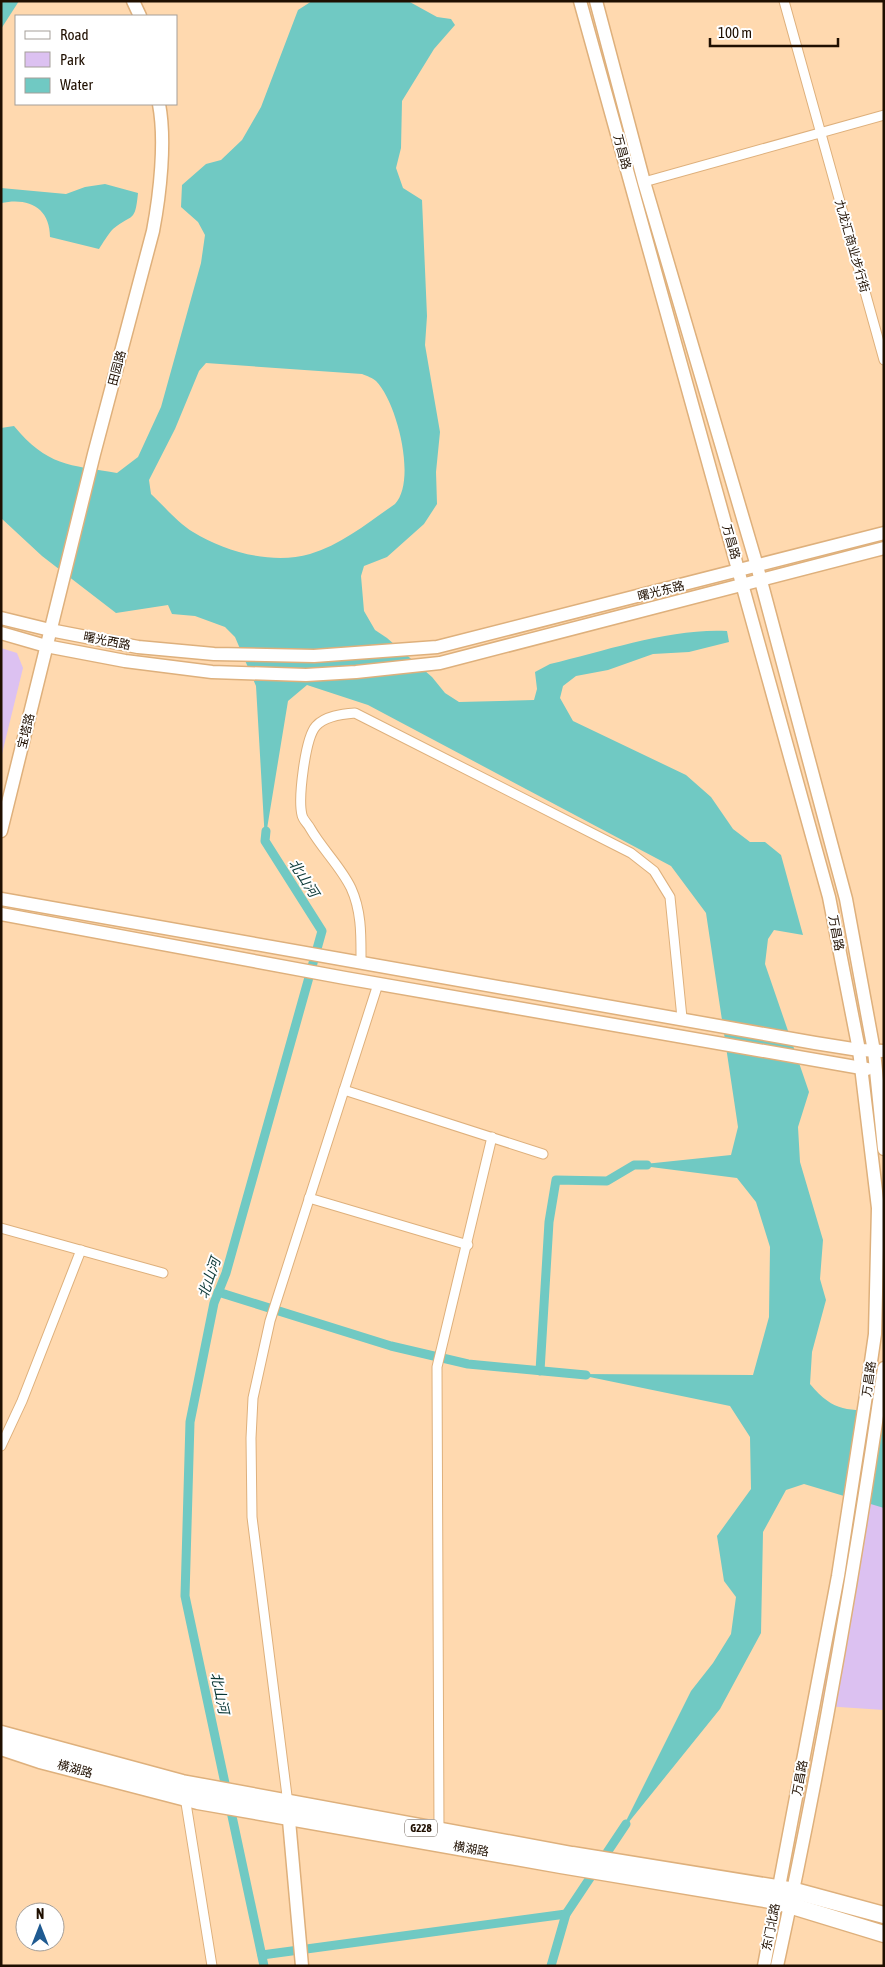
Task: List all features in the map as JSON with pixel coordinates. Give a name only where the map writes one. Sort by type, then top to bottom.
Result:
[{"type":"highway","name":"横湖路","points":[[1,1734],[188,1794],[268,1807]]},
{"type":"highway","name":"横湖路","points":[[1,1747],[40,1760],[188,1794],[785,1896],[884,1915]]},
{"type":"highway","name":"横湖路","points":[[288,1811],[439,1831],[566,1860]]},
{"type":"highway","name":"横湖路","points":[[785,1896],[884,1934]]},
{"type":"main road","points":[[133,1],[140,15]]},
{"type":"main road","name":"万昌路","points":[[580,1],[830,897],[859,1050],[878,1208],[875,1334],[838,1576],[785,1896]]},
{"type":"main road","name":"万昌路","points":[[596,1],[644,182],[757,566],[846,899],[879,1051],[884,1148]]},
{"type":"main road","name":"田园路","points":[[50,630],[94,454],[154,231],[159,201],[161,160],[159,105]]},
{"type":"main road","name":"曙光东路","points":[[214,654],[314,656],[437,647],[739,572],[884,533]]},
{"type":"main road","name":"曙光东路","points":[[212,672],[306,675],[440,663],[884,548]]},
{"type":"main road","name":"曙光西路","points":[[1,618],[50,630],[138,647],[214,654]]},
{"type":"main road","name":"宝塔路","points":[[1,831],[50,630]]},
{"type":"main road","name":"曙光西路","points":[[1,633],[46,646],[124,660],[212,672]]},
{"type":"main road","points":[[1,899],[815,1043],[879,1051]]},
{"type":"main road","points":[[1,914],[378,984],[880,1070]]},
{"type":"main road","name":"万昌路","points":[[785,1896],[832,1695],[883,1374]]},
{"type":"main road","points":[[288,1811],[302,1966]]},
{"type":"main road","name":"东门北路","points":[[764,1966],[785,1896]]},
{"type":"main road","name":"东门北路","points":[[777,1966],[785,1896]]},
{"type":"street","name":"九龙汇商业步行街","points":[[784,1],[884,360]]},
{"type":"street","points":[[644,182],[884,115]]},
{"type":"street","points":[[361,963],[361,931],[358,908],[350,887],[302,816],[302,788],[309,740],[316,726],[337,714],[355,713],[631,852],[654,871],[670,897],[682,1018]]},
{"type":"street","points":[[288,1811],[252,1518],[250,1438],[253,1398],[270,1321],[378,984]]},
{"type":"street","points":[[344,1090],[544,1154]]},
{"type":"street","points":[[439,1831],[437,1367],[468,1245],[492,1137]]},
{"type":"street","points":[[310,1198],[468,1245]]},
{"type":"street","points":[[1,1228],[163,1273]]},
{"type":"street","points":[[1,1446],[22,1401],[81,1250]]},
{"type":"street","points":[[188,1794],[212,1966]]},
{"type":"green space","points":[[1,648],[17,653],[23,668],[1,758]]},
{"type":"green space","points":[[884,1406],[884,1710],[824,1706],[822,1700],[867,1408]]},
{"type":"water","points":[[1,1],[19,1],[1,29]]},
{"type":"water","points":[[312,1],[408,1],[437,17],[451,19],[455,25],[434,49],[402,101],[401,148],[396,168],[403,188],[422,200],[427,316],[425,345],[440,432],[436,472],[437,504],[424,524],[387,557],[364,566],[361,576],[364,611],[375,630],[432,677],[445,693],[459,702],[534,700],[537,689],[535,672],[550,664],[661,637],[683,633],[727,631],[729,642],[689,652],[653,654],[608,670],[576,676],[563,686],[560,698],[573,721],[686,775],[711,797],[733,829],[750,842],[765,842],[781,855],[803,935],[774,930],[768,939],[765,964],[809,1092],[798,1127],[800,1162],[823,1240],[820,1279],[826,1300],[812,1352],[810,1384],[827,1401],[843,1408],[884,1411],[884,1508],[804,1484],[786,1490],[763,1532],[761,1633],[720,1709],[620,1833],[691,1691],[713,1663],[731,1634],[736,1597],[724,1581],[717,1536],[751,1489],[750,1437],[730,1406],[575,1374],[753,1375],[769,1317],[770,1247],[756,1202],[737,1178],[635,1165],[731,1155],[738,1127],[706,913],[671,866],[368,705],[307,685],[288,701],[265,841],[256,686],[235,637],[225,627],[195,616],[172,614],[168,605],[116,613],[42,556],[1,518],[1,428],[14,426],[37,449],[48,456],[60,462],[85,468],[117,473],[138,457],[161,407],[201,263],[205,235],[198,222],[181,207],[182,185],[206,164],[221,160],[242,140],[261,107],[298,10]],"holes":[[[206,363],[362,374],[376,381],[384,391],[391,406],[402,442],[404,478],[401,493],[395,504],[344,539],[321,550],[296,557],[281,558],[250,555],[234,551],[193,532],[151,494],[149,480],[175,429],[199,371]]]},
{"type":"water","points":[[105,184],[138,193],[136,209],[132,216],[113,229],[99,249],[50,237],[49,227],[42,212],[29,203],[1,203],[1,188],[66,194],[85,187]]},
{"type":"waterway","name":"北山河","points":[[264,1966],[185,1596],[190,1422],[214,1303],[226,1273],[322,931],[265,841],[266,831]]},
{"type":"waterway","points":[[540,1371],[549,1222],[556,1180],[607,1181],[634,1165],[647,1165]]},
{"type":"waterway","points":[[218,1292],[391,1346],[468,1364],[586,1375]]},
{"type":"waterway","points":[[551,1966],[566,1914],[626,1824]]},
{"type":"waterway","points":[[262,1955],[566,1914]]}]
